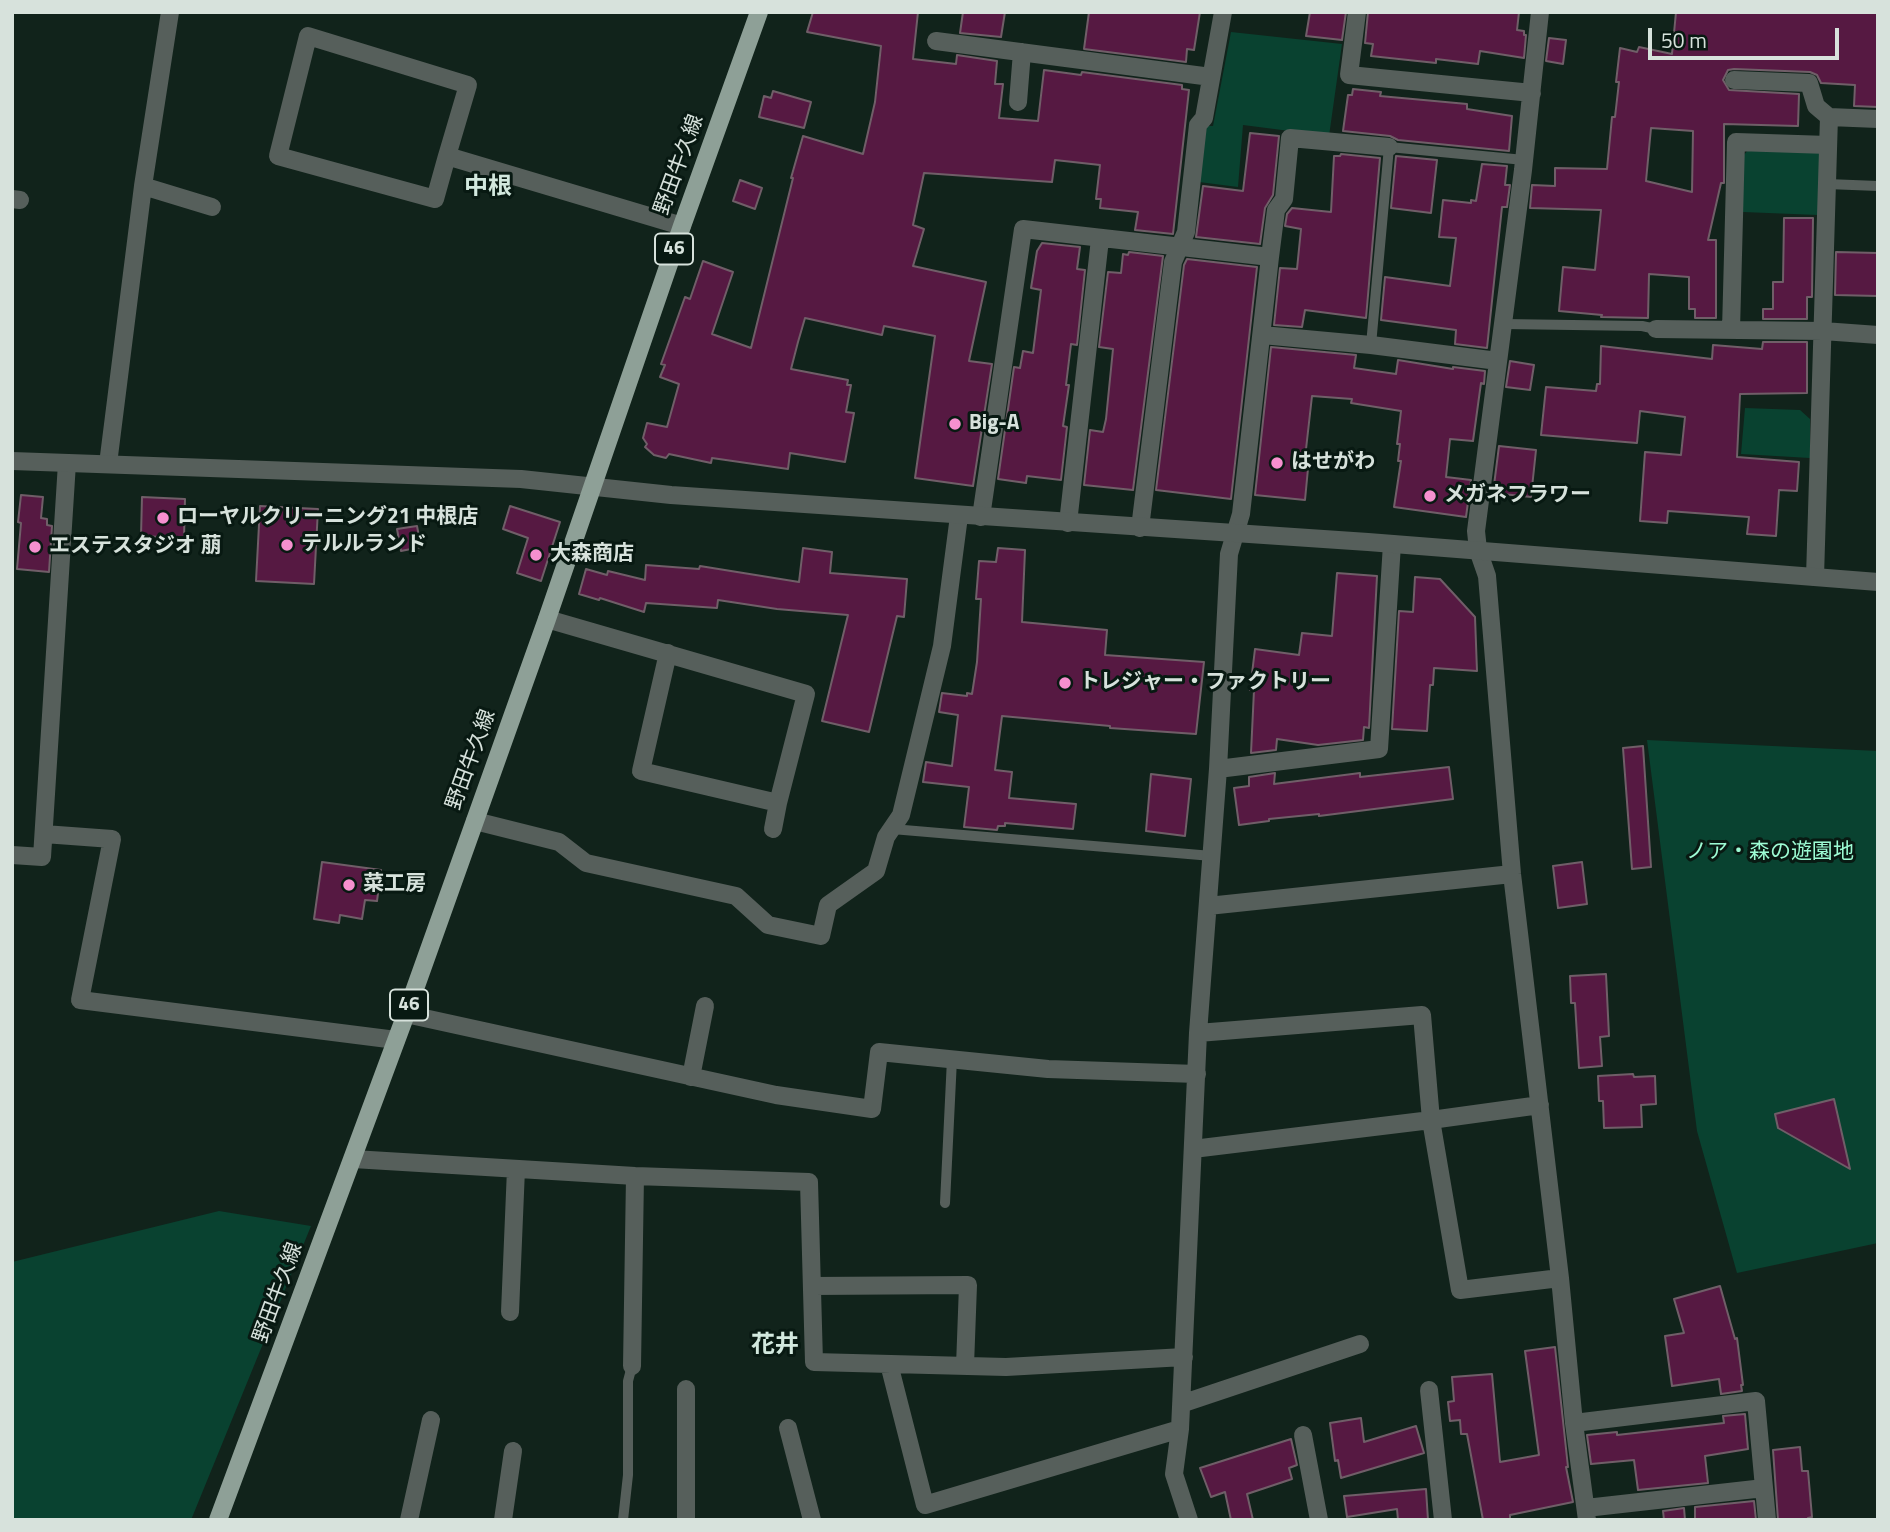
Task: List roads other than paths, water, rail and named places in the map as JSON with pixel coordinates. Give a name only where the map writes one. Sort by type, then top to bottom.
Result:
[{"type":"main road","name":"野田牛久線","points":[[218,1520],[406,1014],[759,12]]},
{"type":"street","points":[[108,464],[142,186],[170,12]]},
{"type":"street","points":[[1140,528],[1173,262],[1186,232],[1198,125],[1204,118],[1223,12]]},
{"type":"street","points":[[1357,12],[1349,75],[1532,93]]},
{"type":"street","points":[[1540,12],[1524,160],[1476,531],[1478,550],[1487,576],[1511,874],[1560,1278],[1574,1423],[1587,1514],[1764,1488]]},
{"type":"street","points":[[308,36],[468,85],[447,156],[435,199],[278,156],[308,36]]},
{"type":"street","points":[[936,41],[1211,77]]},
{"type":"street","points":[[1018,102],[1022,52]]},
{"type":"street","points":[[1734,80],[1810,83],[1816,106],[1829,117],[1878,119]]},
{"type":"street","points":[[1815,577],[1829,117]]},
{"type":"street","points":[[1189,1520],[1174,1474],[1180,1429],[1198,1032],[1218,769],[1228,554],[1241,514],[1276,210],[1284,199],[1290,138],[1390,147]]},
{"type":"street","points":[[1731,330],[1736,142],[1828,145]]},
{"type":"street","points":[[447,156],[682,226]]},
{"type":"street","points":[[142,186],[212,206]]},
{"type":"street","points":[[981,517],[1023,229],[1270,257]]},
{"type":"street","points":[[1068,523],[1100,239]]},
{"type":"street","points":[[1656,329],[1823,331],[1878,335]]},
{"type":"street","points":[[1262,335],[1498,361]]},
{"type":"street","points":[[12,461],[522,480],[671,495],[1478,550],[1878,582]]},
{"type":"street","points":[[12,855],[42,856],[67,463]]},
{"type":"street","points":[[475,821],[559,842],[586,863],[736,896],[768,925],[821,936],[828,905],[876,872],[886,837],[901,815],[942,646],[958,516]]},
{"type":"street","points":[[1218,769],[1379,749],[1392,544]]},
{"type":"street","points":[[547,619],[806,694],[773,829]]},
{"type":"street","points":[[668,653],[641,771],[778,803]]},
{"type":"street","points":[[44,834],[113,839],[80,1000],[396,1040]]},
{"type":"street","points":[[1208,906],[1511,874]]},
{"type":"street","points":[[691,1077],[705,1006]]},
{"type":"street","points":[[406,1014],[776,1095],[872,1109],[879,1052],[1048,1069],[1197,1074]]},
{"type":"street","points":[[1198,1032],[1422,1015],[1431,1120],[1460,1290],[1560,1278]]},
{"type":"street","points":[[1193,1149],[1540,1105]]},
{"type":"street","points":[[353,1159],[635,1176],[809,1182],[814,1362],[1006,1367],[1184,1357]]},
{"type":"street","points":[[510,1312],[516,1169]]},
{"type":"street","points":[[632,1366],[635,1176]]},
{"type":"street","points":[[812,1286],[968,1285],[965,1366]]},
{"type":"street","points":[[1181,1404],[1360,1344]]},
{"type":"street","points":[[889,1364],[925,1505],[1180,1429]]},
{"type":"street","points":[[686,1520],[687,1388]]},
{"type":"street","points":[[1429,1390],[1443,1520]]},
{"type":"street","points":[[1574,1423],[1756,1401],[1767,1520]]},
{"type":"street","points":[[409,1520],[431,1420]]},
{"type":"street","points":[[788,1428],[813,1520]]},
{"type":"street","points":[[1303,1435],[1319,1520]]},
{"type":"street","points":[[503,1520],[513,1451]]},
{"type":"lane","points":[[1371,345],[1390,147],[1524,160]]},
{"type":"lane","points":[[1827,184],[1878,186]]},
{"type":"lane","points":[[1503,324],[1642,326],[1656,329]]},
{"type":"lane","points":[[892,829],[1212,856]]},
{"type":"lane","points":[[945,1203],[952,1059]]},
{"type":"lane","points":[[623,1520],[628,1475],[628,1381],[632,1366]]},
{"type":"place","name":"Big-A","points":[[955,424]]},
{"type":"place","name":"はせがわ","points":[[1277,463]]},
{"type":"place","name":"メガネフラワー","points":[[1430,496]]},
{"type":"place","name":"ローヤルクリーニング21 中根店","points":[[163,518]]},
{"type":"place","name":"テルルランド","points":[[287,545]]},
{"type":"place","name":"エステスタジオ 萠","points":[[35,547]]},
{"type":"place","name":"大森商店","points":[[536,555]]},
{"type":"place","name":"トレジャー・ファクトリー","points":[[1065,683]]},
{"type":"place","name":"菜工房","points":[[349,885]]},
{"type":"district","name":"中根","points":[[488,188]]},
{"type":"district","name":"花井","points":[[775,1346]]},
{"type":"park label","name":"ノア・森の遊園地","points":[[1770,853]]}]
